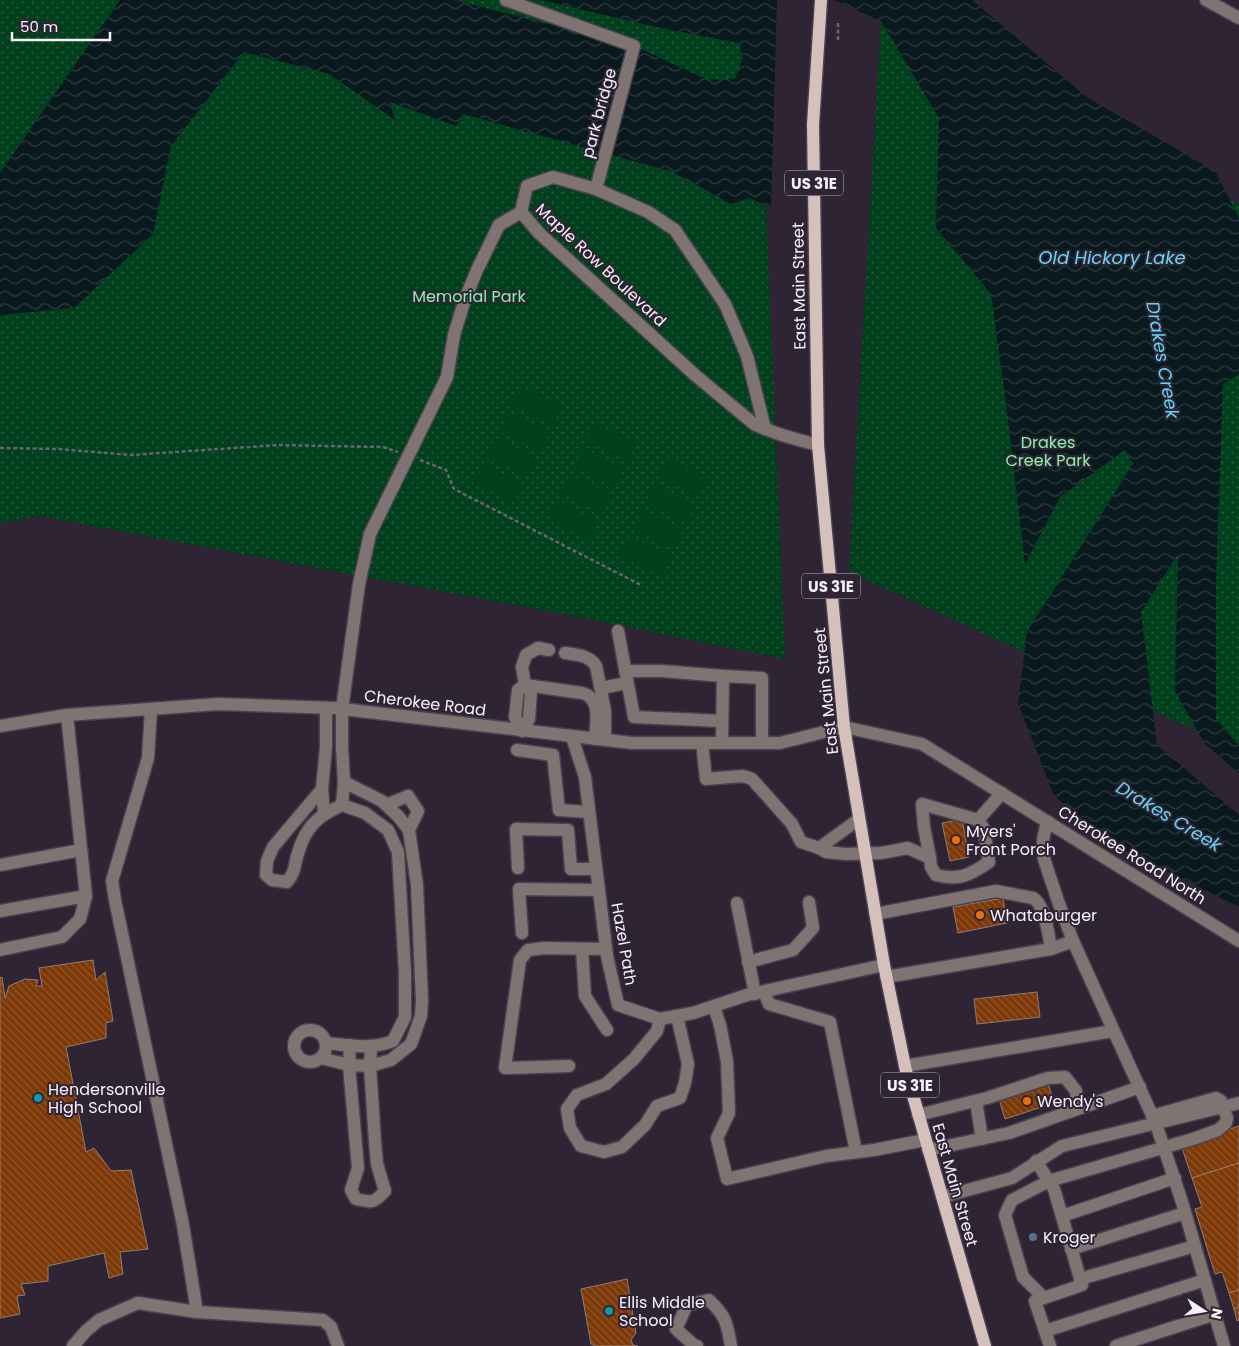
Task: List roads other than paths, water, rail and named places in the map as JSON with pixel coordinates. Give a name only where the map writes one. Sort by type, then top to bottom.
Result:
[{"type":"main road","name":"East Main Street","points":[[822,0],[813,125],[818,445],[844,727],[885,971],[905,1066],[985,1346]]},
{"type":"street","name":"park bridge","points":[[506,0],[634,46],[596,189]]},
{"type":"street","points":[[1206,0],[1239,18]]},
{"type":"street","name":"Maple Row Boulevard","points":[[765,429],[747,356],[725,304],[675,230],[648,212],[596,189],[553,178],[528,186],[521,212],[539,233],[695,375],[754,424],[778,435],[818,445]]},
{"type":"street","points":[[342,805],[344,782],[342,709],[359,584],[370,534],[447,377],[454,335],[464,299],[477,270],[500,225],[521,212]]},
{"type":"street","points":[[618,631],[634,717],[722,721]]},
{"type":"street","points":[[522,731],[529,718],[531,691],[525,685],[522,667],[526,655],[538,648],[549,650]]},
{"type":"street","points":[[565,653],[585,656],[593,661],[596,666],[605,711],[600,740]]},
{"type":"street","points":[[601,688],[626,677],[662,670],[762,678],[762,743]]},
{"type":"street","points":[[722,743],[723,676]]},
{"type":"street","points":[[525,685],[582,693],[591,697],[594,700],[596,709],[600,740]]},
{"type":"street","name":"Cherokee Road","points":[[0,726],[67,716],[218,704],[342,709],[632,743],[780,743],[844,727]]},
{"type":"street","points":[[324,813],[322,789],[326,747],[326,708]]},
{"type":"street","points":[[151,709],[148,758],[112,881],[183,1225],[196,1312]]},
{"type":"street","points":[[0,950],[62,937],[80,919],[86,896],[67,716]]},
{"type":"street","name":"Cherokee Road North","points":[[844,727],[922,744],[1239,941]]},
{"type":"street","name":"Hazel Path","points":[[572,737],[585,777],[606,949],[618,1005],[660,1019],[714,1007],[759,993],[885,971],[1050,949],[1073,941]]},
{"type":"street","points":[[702,743],[706,779],[743,776],[752,779],[792,824],[801,842],[826,852],[865,854],[908,848],[920,838],[924,827]]},
{"type":"street","points":[[517,750],[554,755],[559,810],[589,812]]},
{"type":"street","points":[[344,782],[382,801],[398,816],[410,833]]},
{"type":"street","points":[[322,789],[273,847],[267,861],[266,874],[272,880],[287,882],[294,873],[304,837],[324,813],[342,805],[365,813],[388,830],[398,852],[405,973],[405,1017],[393,1041],[371,1047],[326,1043]]},
{"type":"street","points":[[978,820],[1002,793]]},
{"type":"street","points":[[320,1058],[349,1065],[370,1066],[391,1060],[411,1044],[421,1016],[418,894],[410,833],[418,811],[408,796],[386,805]]},
{"type":"street","points":[[922,804],[978,820],[984,828],[989,862],[962,877],[936,875],[931,867],[924,827],[922,804]]},
{"type":"street","points":[[819,848],[860,819]]},
{"type":"street","points":[[1047,821],[1043,840],[1044,859],[1073,941],[1140,1086],[1165,1148],[1224,1346]]},
{"type":"street","points":[[518,868],[516,829],[568,830],[571,869],[596,869]]},
{"type":"street","points":[[394,844],[410,833]]},
{"type":"street","points":[[908,848],[930,858]]},
{"type":"street","points":[[0,865],[81,850]]},
{"type":"street","points":[[522,933],[519,889],[599,890]]},
{"type":"street","points":[[875,914],[996,891],[1033,898],[1041,907],[1049,934],[1050,949]]},
{"type":"street","points":[[401,897],[418,894]]},
{"type":"street","points":[[0,911],[86,896]]},
{"type":"street","points":[[748,962],[793,950],[812,928],[809,902]]},
{"type":"street","points":[[737,903],[748,962],[759,993],[769,1004],[830,1022],[856,1152]]},
{"type":"street","points":[[569,1066],[505,1068],[520,960],[528,950],[544,948],[606,949]]},
{"type":"street","points":[[582,949],[585,996],[606,1030]]},
{"type":"street","points":[[405,973],[421,971]]},
{"type":"street","points":[[714,1007],[720,1025],[727,1061],[730,1113],[717,1138],[726,1179],[826,1156],[927,1145],[1009,1133],[1140,1086]]},
{"type":"street","points":[[660,1019],[657,1032],[634,1060],[606,1084],[577,1095],[567,1109],[570,1128],[581,1146],[604,1152],[622,1147],[645,1125],[657,1106],[680,1098],[686,1083],[688,1064],[677,1016]]},
{"type":"street","points":[[312,1030],[321,1034],[326,1043],[324,1053],[320,1058],[311,1062],[301,1060],[294,1051],[295,1040],[302,1032],[312,1030]]},
{"type":"street","points":[[905,1066],[1113,1030]]},
{"type":"street","points":[[350,1045],[349,1065],[358,1168],[351,1190],[356,1199],[368,1202],[377,1200],[385,1191],[377,1164],[370,1066],[371,1047]]},
{"type":"street","points":[[918,1115],[976,1101],[1048,1078],[1065,1077],[1076,1091],[1078,1108]]},
{"type":"street","points":[[976,1101],[982,1138]]},
{"type":"street","points":[[942,1197],[1012,1178],[1062,1146],[1148,1124],[1154,1120],[1239,1103]]},
{"type":"street","points":[[1044,1298],[1023,1277],[1005,1214],[1012,1200],[1049,1181],[1165,1148],[1223,1127],[1226,1124],[1227,1118],[1224,1107]]},
{"type":"street","points":[[1036,1161],[1054,1189],[1082,1284],[1034,1301],[1050,1346]]},
{"type":"street","points":[[1062,1216],[1174,1178]]},
{"type":"street","points":[[1071,1249],[1185,1213]]},
{"type":"street","points":[[1080,1279],[1195,1246]]},
{"type":"street","points":[[1045,1331],[1205,1280]]},
{"type":"street","points":[[697,1346],[676,1329],[687,1305],[709,1300],[721,1311],[728,1327],[731,1346]]},
{"type":"street","points":[[72,1346],[99,1320],[138,1303],[196,1312],[323,1320],[331,1327],[338,1346]]},
{"type":"street","points":[[1117,1346],[1215,1314]]},
{"type":"water","points":[[120,0],[454,0],[634,46],[708,80],[735,79],[743,58],[739,43],[665,29],[540,0],[777,0],[771,207],[749,198],[731,204],[673,172],[463,114],[456,126],[390,102],[395,120],[329,74],[244,52],[171,146],[153,234],[74,308],[0,315],[0,173]]},
{"type":"water","name":"Old Hickory Lake","points":[[833,0],[972,0],[1088,98],[1215,171],[1239,218],[1239,374],[1223,384],[1216,586],[1216,719],[1239,746],[1239,773],[1204,743],[1175,691],[1178,554],[1141,612],[1157,745],[1239,815],[1239,907],[1115,846],[1054,796],[1018,703],[1027,632],[1133,464],[1125,450],[1060,497],[1025,564],[991,294],[936,228],[939,118],[881,21]]},
{"type":"place","name":"Myers' Front Porch","points":[[956,840]]},
{"type":"place","name":"Whataburger","points":[[980,915]]},
{"type":"place","name":"Hendersonville High School","points":[[38,1098]]},
{"type":"place","name":"Wendy's","points":[[1027,1101]]},
{"type":"place","name":"Kroger","points":[[1033,1237]]},
{"type":"place","name":"Ellis Middle School","points":[[609,1311]]},
{"type":"park label","name":"Memorial Park","points":[[469,296]]},
{"type":"park label","name":"Drakes Creek Park","points":[[1048,451]]},
{"type":"water label","name":"Drakes Creek","points":[[1163,360]]},
{"type":"water label","name":"Drakes Creek","points":[[1169,816]]}]
